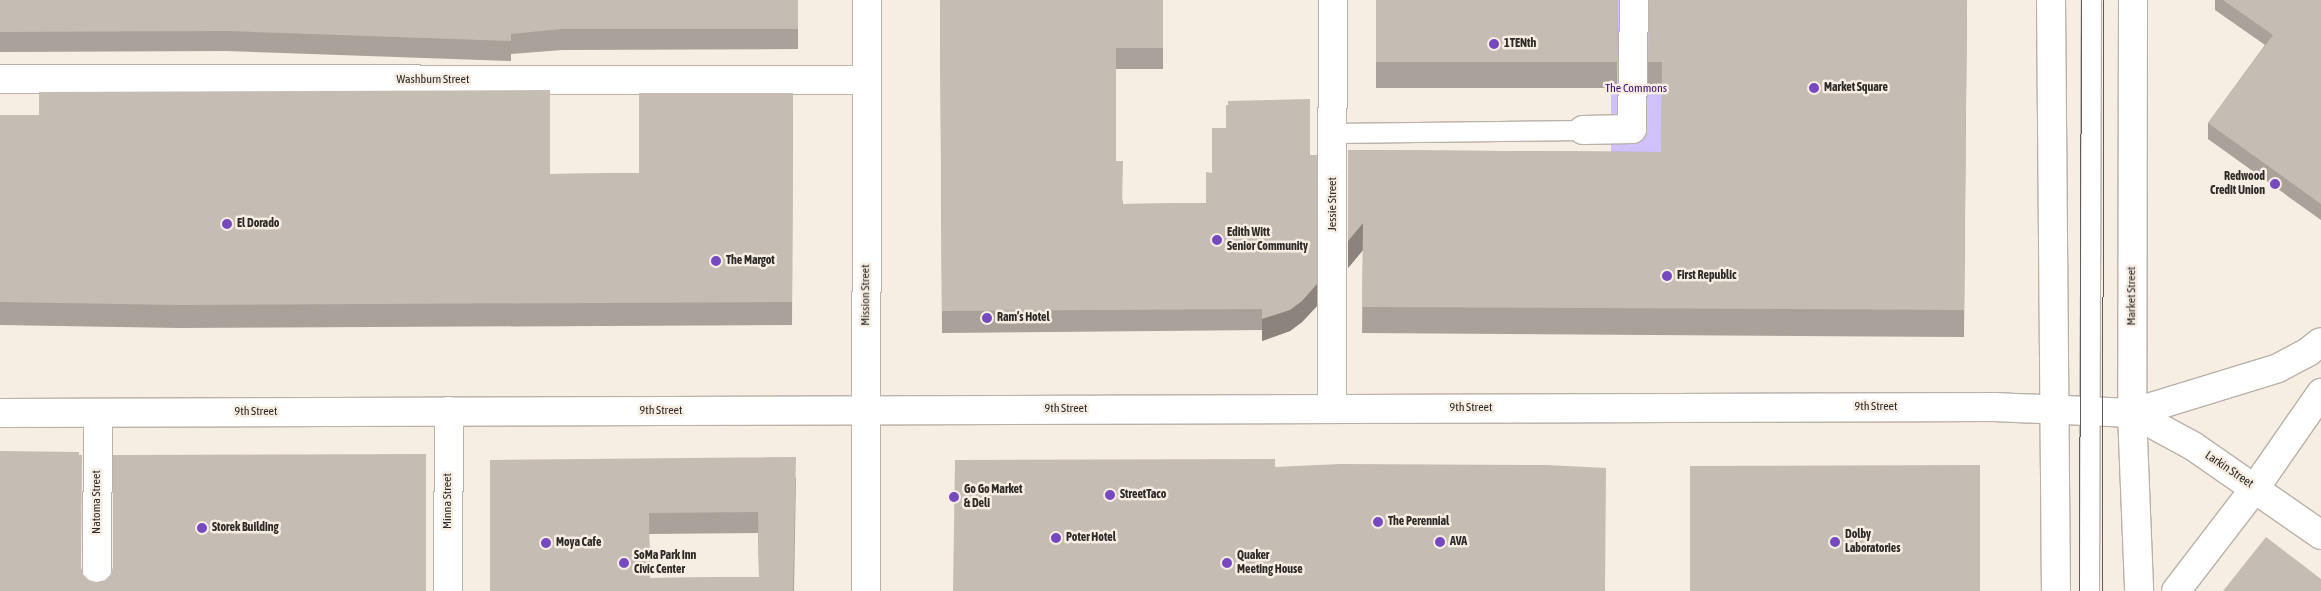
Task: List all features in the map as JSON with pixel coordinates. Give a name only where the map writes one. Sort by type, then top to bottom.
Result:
[{"type":"main road","name":"Mission Street","points":[[866,591],[867,0]]},
{"type":"main road","name":"Jessie Street","points":[[1332,409],[1333,0]]},
{"type":"main road","points":[[1583,130],[1632,130],[1634,0]]},
{"type":"main road","points":[[2051,0],[2056,591]]},
{"type":"main road","name":"Market Street","points":[[2132,0],[2132,413],[2139,591]]},
{"type":"main road","name":"Washburn Street","points":[[0,79],[867,80]]},
{"type":"main road","points":[[2132,413],[2278,368],[2308,352],[2321,342]]},
{"type":"main road","points":[[2176,591],[2255,488],[2321,393]]},
{"type":"main road","name":"9th Street","points":[[0,413],[1994,407],[2132,413]]},
{"type":"main road","name":"Minna Street","points":[[448,591],[449,411]]},
{"type":"main road","name":"Natoma Street","points":[[97,591],[98,412]]},
{"type":"main road","name":"Larkin Street","points":[[2132,413],[2193,446],[2321,535]]},
{"type":"lane","points":[[2089,591],[2088,411],[2091,0]]},
{"type":"lane","points":[[1333,133],[1583,130]]},
{"type":"green space","name":"The Commons","points":[[1611,0],[1663,0],[1661,179],[1611,179]]},
{"type":"building","points":[[0,0],[798,0],[798,29],[562,29],[511,34],[511,41],[226,31],[0,32]]},
{"type":"building","points":[[940,0],[1163,0],[1163,48],[1116,48],[1116,161],[1123,161],[1122,204],[1206,203],[1206,172],[1212,173],[1212,128],[1226,128],[1226,105],[1228,105],[1228,101],[1310,99],[1310,155],[1317,155],[1317,284],[1302,301],[1290,310],[1262,319],[1262,309],[942,311]]},
{"type":"building","name":"1TENth","points":[[1376,0],[1618,0],[1617,62],[1376,62]]},
{"type":"building","name":"Market Square","points":[[1649,0],[1967,0],[1964,310],[1362,307],[1363,223],[1348,241],[1348,150],[1661,152],[1662,62],[1648,62]]},
{"type":"building","points":[[2223,0],[2321,0],[2321,204],[2208,123],[2273,35]]},
{"type":"building","points":[[550,90],[550,174],[639,173],[639,93],[793,93],[792,302],[180,305],[0,302],[0,115],[39,115],[39,92]]},
{"type":"building","points":[[0,451],[79,452],[79,455],[82,455],[81,567],[83,574],[89,580],[96,582],[105,580],[110,575],[113,567],[113,455],[426,454],[426,591],[0,591]]},
{"type":"building","points":[[796,457],[793,591],[490,591],[490,460]],"holes":[[[758,512],[759,577],[650,578],[649,513]]]},
{"type":"building","points":[[1275,459],[1275,467],[1340,464],[1546,465],[1606,468],[1605,591],[953,591],[955,460]]},
{"type":"building","name":"Dolby Laboratories","points":[[1980,465],[1980,591],[1690,591],[1690,466]]},
{"type":"building","points":[[2266,537],[2321,579],[2321,591],[2223,591]]},
{"type":"tram line","points":[[2079,591],[2081,0]]},
{"type":"tram line","points":[[2102,591],[2103,0]]},
{"type":"place","name":"1TENth","points":[[1494,44]]},
{"type":"place","name":"Market Square","points":[[1814,88]]},
{"type":"place","name":"Redwood Credit Union","points":[[2275,184]]},
{"type":"place","name":"El Dorado","points":[[227,224]]},
{"type":"place","name":"Edith Witt Senior Community","points":[[1217,240]]},
{"type":"place","name":"The Margot","points":[[716,261]]},
{"type":"place","name":"First Republic","points":[[1667,276]]},
{"type":"place","name":"Ram’s Hotel","points":[[987,318]]},
{"type":"place","name":"StreetTaco","points":[[1110,495]]},
{"type":"place","name":"Go Go Market & Deli","points":[[954,497]]},
{"type":"place","name":"The Perennial","points":[[1378,522]]},
{"type":"place","name":"Storek Building","points":[[202,528]]},
{"type":"place","name":"Poter Hotel","points":[[1056,538]]},
{"type":"place","name":"AVA","points":[[1440,542]]},
{"type":"place","name":"Dolby Laboratories","points":[[1835,542]]},
{"type":"place","name":"Moya Cafe","points":[[546,543]]},
{"type":"place","name":"SoMa Park Inn Civic Center","points":[[624,563]]},
{"type":"place","name":"Quaker Meeting House","points":[[1227,563]]}]
